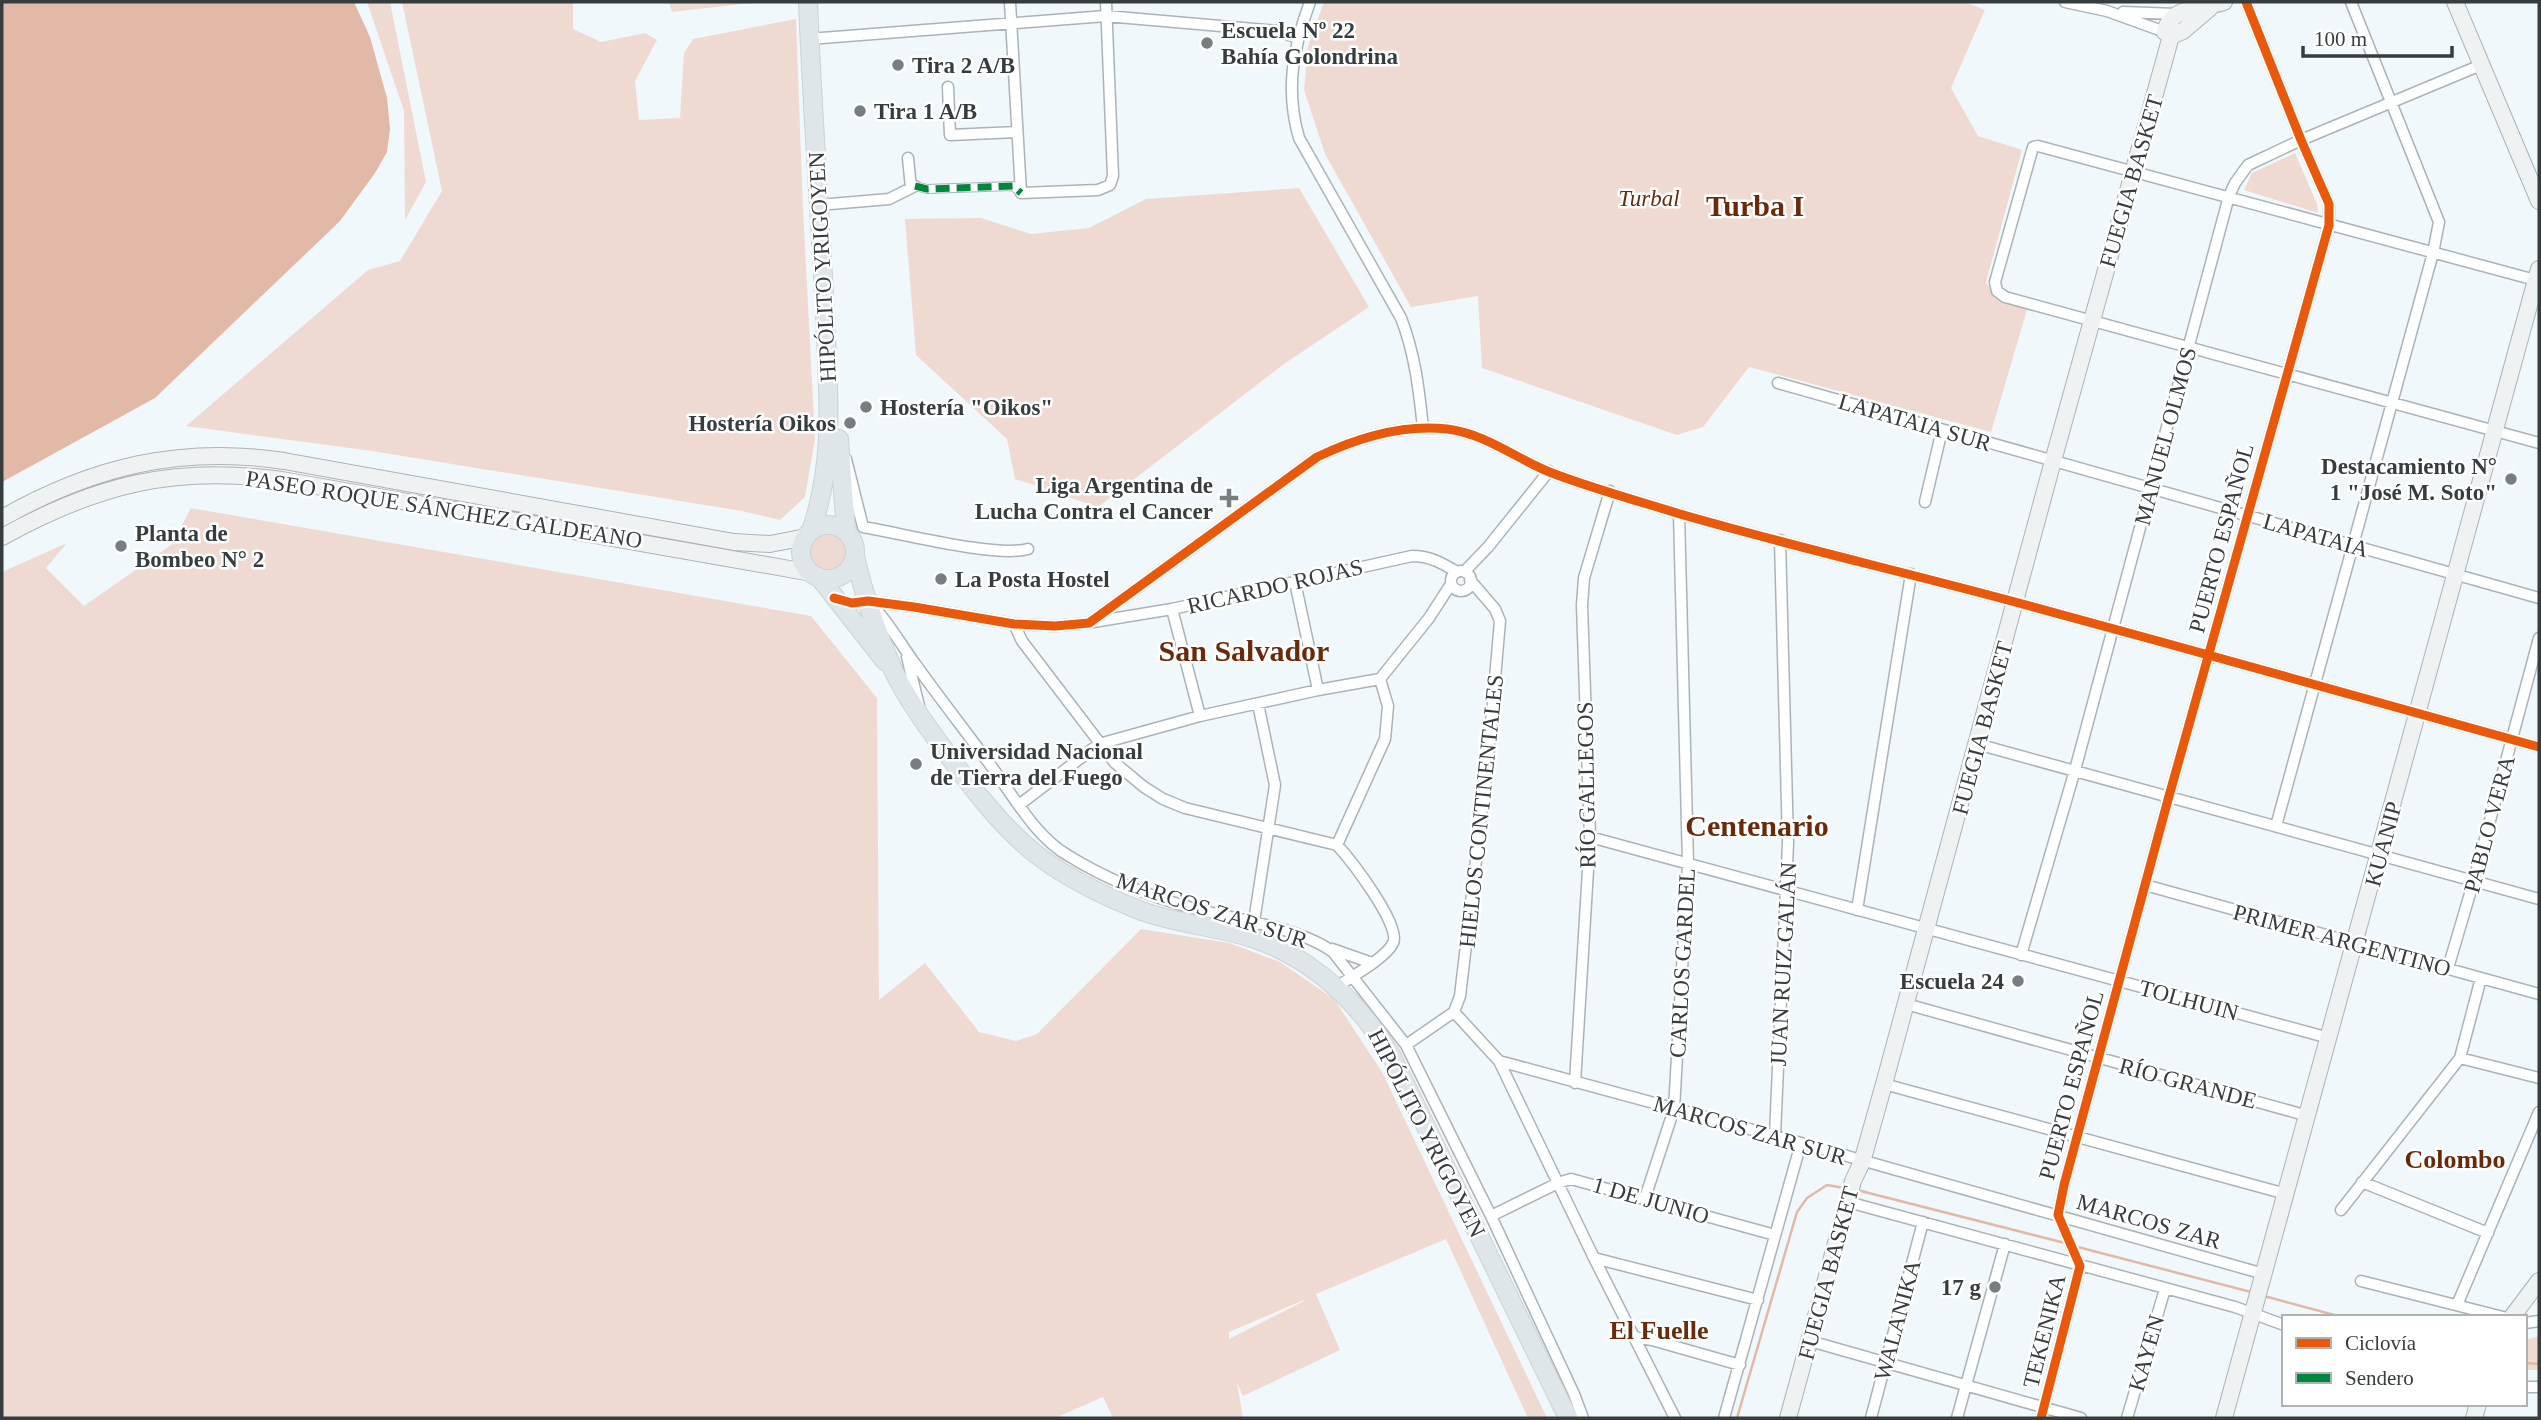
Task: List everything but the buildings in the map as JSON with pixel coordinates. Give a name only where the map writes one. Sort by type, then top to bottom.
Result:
[{"type":"main road","name":"HIPÓLITO YRIGOYEN","points":[[808,2],[814,39],[839,451],[853,531]]},
{"type":"main road","name":"HIPÓLITO YRIGOYEN","points":[[814,39],[818,2]]},
{"type":"main road","points":[[2455,2],[2539,201]]},
{"type":"main road","points":[[2181,18],[2219,3]]},
{"type":"main road","name":"FUEGIA BASKET","points":[[1788,1418],[1853,1181],[1862,1162],[1927,930],[2133,170],[2168,34],[2168,22],[2181,18]]},
{"type":"main road","name":"HIPÓLITO YRIGOYEN","points":[[808,534],[826,476],[829,432],[824,205]]},
{"type":"main road","name":"KUANIP","points":[[2224,1418],[2538,277]]},
{"type":"main road","points":[[202,456],[203,474]]},
{"type":"main road","name":"PASEO ROQUE SÁNCHEZ GALDEANO","points":[[2,518],[37,498],[97,474],[159,460],[202,456],[264,458],[734,542],[770,544],[808,534]]},
{"type":"main road","name":"PASEO ROQUE SÁNCHEZ GALDEANO","points":[[2,537],[66,504],[100,492],[131,484],[203,474],[282,480],[815,575]]},
{"type":"main road","points":[[529,522],[532,506]]},
{"type":"main road","points":[[825,525],[853,531],[855,557],[851,566],[837,577],[815,575],[806,567],[802,552],[808,534],[825,525]]},
{"type":"main road","name":"HIPÓLITO YRIGOYEN","points":[[855,557],[894,671]]},
{"type":"main road","name":"HIPÓLITO YRIGOYEN","points":[[815,575],[894,671],[922,719],[985,802],[1036,855],[1063,873],[1142,911],[1253,930],[1336,986],[1366,1017],[1391,1055],[1568,1418]]},
{"type":"main road","points":[[2514,1315],[2539,1281]]},
{"type":"street","points":[[1010,2],[1021,193]]},
{"type":"street","points":[[824,205],[889,200],[913,187],[1013,186],[1021,193],[1098,190],[1110,185],[1113,176],[1106,2]]},
{"type":"street","points":[[1310,2],[1297,38],[1292,115],[1299,138],[1401,318],[1417,371],[1423,428]]},
{"type":"street","points":[[2065,2],[2181,18]]},
{"type":"street","name":"PUERTO ESPAÑOL","points":[[2058,1215],[2118,981],[2329,225],[2329,205],[2246,2]]},
{"type":"street","points":[[2276,826],[2433,253],[2439,222],[2393,101],[2351,2]]},
{"type":"street","points":[[2106,6],[2168,34]]},
{"type":"street","points":[[814,39],[1106,16],[1278,31],[1297,38]]},
{"type":"street","name":"MANUEL OLMOS","points":[[2021,955],[2075,771],[2229,196],[2248,165],[2481,65]]},
{"type":"street","points":[[948,87],[950,135],[1017,132]]},
{"type":"street","points":[[2538,277],[2433,253],[2038,146],[2033,147],[1995,282],[1997,291],[2006,297],[2539,443]]},
{"type":"street","points":[[908,158],[913,187]]},
{"type":"street","name":"LAPATAIA SUR","points":[[1778,383],[2053,461]]},
{"type":"street","points":[[1089,623],[1317,457],[1344,444],[1375,435],[1423,428],[1470,433],[1549,471],[1679,514],[2112,628],[2539,747]]},
{"type":"street","points":[[1925,502],[1942,430]]},
{"type":"street","name":"LAPATAIA","points":[[2053,461],[2539,598]]},
{"type":"street","points":[[1465,575],[1549,471]]},
{"type":"street","name":"RÍO GALLEGOS","points":[[1575,1083],[1590,837],[1582,605],[1584,578],[1610,491]]},
{"type":"street","name":"CARLOS GARDEL","points":[[1645,1198],[1674,1109],[1688,864],[1679,514]]},
{"type":"street","points":[[853,531],[988,550],[1016,552],[1028,549]]},
{"type":"street","name":"JUAN RUIZ GALÁN","points":[[1775,1135],[1787,890],[1780,540]]},
{"type":"street","name":"RICARDO ROJAS","points":[[868,601],[1014,624],[1055,626],[1172,609],[1412,556],[1424,556],[1439,561],[1465,575]]},
{"type":"street","points":[[1857,910],[1910,574]]},
{"type":"street","points":[[1453,575],[1465,575],[1495,609],[1458,588],[1453,575]]},
{"type":"street","points":[[1019,805],[1099,744],[1200,716],[1380,679],[1429,618],[1458,588],[1469,586],[1465,575]]},
{"type":"street","points":[[1295,582],[1318,690]]},
{"type":"street","points":[[834,598],[852,603],[868,601]]},
{"type":"street","name":"MARCOS ZAR SUR","points":[[868,601],[889,622],[905,651],[1019,805],[1054,846],[1114,880],[1169,901],[1253,930],[1325,946],[1333,952],[1406,1045],[1492,1216],[1583,1418]]},
{"type":"street","points":[[889,622],[891,614],[902,606]]},
{"type":"street","points":[[1172,609],[1200,716]]},
{"type":"street","name":"HIELOS CONTINENTALES","points":[[1454,1012],[1460,996],[1488,759],[1500,621],[1495,609]]},
{"type":"street","points":[[1014,624],[1022,641],[1099,744],[1124,772],[1163,799],[1185,808],[1337,845],[1353,863],[1394,932],[1393,946],[1336,986]]},
{"type":"street","name":"PABLO VERA","points":[[2448,968],[2539,638]]},
{"type":"street","points":[[905,651],[922,719]]},
{"type":"street","points":[[1337,845],[1385,739],[1388,706],[1380,679]]},
{"type":"street","points":[[1253,930],[1275,785],[1258,704]]},
{"type":"street","points":[[1977,744],[2539,899]]},
{"type":"street","name":"TOLHUIN","points":[[1590,837],[2329,1038]]},
{"type":"street","name":"PRIMER ARGENTINO","points":[[2145,885],[2539,993]]},
{"type":"street","points":[[1325,946],[1372,963]]},
{"type":"street","points":[[2341,1210],[2460,1058],[2481,978]]},
{"type":"street","name":"RÍO GRANDE","points":[[1906,1004],[2308,1116]]},
{"type":"street","points":[[1406,1045],[1454,1012],[1499,1060],[1594,1258],[1675,1418]]},
{"type":"street","points":[[2460,1058],[2539,1078]]},
{"type":"street","name":"MARCOS ZAR SUR","points":[[1499,1060],[1575,1083],[1775,1135],[1862,1162]]},
{"type":"street","points":[[1884,1084],[2286,1194]]},
{"type":"street","points":[[2457,1305],[2539,1112]]},
{"type":"street","points":[[1724,1418],[1801,1143]]},
{"type":"street","name":"MARCOS ZAR","points":[[1862,1162],[2058,1215],[2263,1280]]},
{"type":"street","name":"1 DE JUNIO","points":[[1492,1216],[1558,1183],[1579,1180],[1775,1235]]},
{"type":"street","points":[[2362,1182],[2488,1233]]},
{"type":"street","points":[[1848,1202],[2165,1289],[2235,1307],[2255,1309],[2282,1324]]},
{"type":"street","name":"TEKENIKA","points":[[2042,1413],[2080,1266],[2058,1215]]},
{"type":"street","name":"WALANIKA","points":[[1871,1418],[1923,1222]]},
{"type":"street","points":[[1957,1418],[2005,1244]]},
{"type":"street","points":[[1594,1258],[1758,1300]]},
{"type":"street","points":[[2361,1281],[2495,1315]]},
{"type":"street","name":"KAYEN","points":[[2127,1418],[2165,1289]]},
{"type":"street","points":[[1634,1337],[1740,1365]]},
{"type":"street","points":[[1810,1341],[1966,1387],[2042,1413],[2081,1418]]},
{"type":"green space","points":[[367,2],[390,2],[426,182],[405,220],[404,111]]},
{"type":"green space","points":[[402,2],[573,2],[573,29],[601,42],[645,33],[657,40],[635,81],[639,120],[680,118],[684,53],[693,39],[796,19],[815,439],[805,497],[780,520],[742,511],[372,451],[186,426],[368,270],[400,261],[442,191]]},
{"type":"green space","points":[[669,2],[760,2],[672,12]]},
{"type":"green space","name":"Turbal","points":[[1324,2],[1964,2],[1985,10],[1951,88],[1978,136],[2022,150],[1986,282],[1995,298],[2027,310],[1991,432],[1749,367],[1703,427],[1677,435],[1482,368],[1478,296],[1411,307],[1325,154],[1304,90],[1308,46]]},
{"type":"green space","points":[[2295,153],[2317,204],[2318,213],[2244,190],[2252,173]]},
{"type":"green space","points":[[1299,188],[1369,307],[1284,364],[1098,507],[1015,479],[1007,439],[916,355],[905,219],[981,218],[1031,234],[1089,228],[1146,199]]},
{"type":"green space","points":[[191,508],[811,616],[877,698],[879,1000],[925,963],[979,1032],[1016,1041],[1037,1034],[1141,929],[1229,943],[1280,962],[1334,999],[1382,1072],[1547,1418],[1528,1418],[1446,1239],[1316,1294],[1340,1350],[1243,1396],[1237,1383],[1243,1418],[1113,1418],[1103,1397],[1055,1418],[2,1418],[2,572],[67,543],[46,568],[84,606],[171,545]],"holes":[[[1304,1301],[1229,1339],[1229,1332]]]},
{"type":"green space","points":[[829,532],[837,533],[843,538],[848,544],[848,560],[843,566],[837,571],[829,572],[821,571],[815,566],[810,560],[809,552],[810,544],[815,538],[821,533]]},
{"type":"green space","points":[[2539,1336],[2539,1370],[2527,1370],[2527,1339]]},
{"type":"shaded area","points":[[2,2],[354,2],[370,37],[387,98],[390,129],[387,152],[340,221],[155,398],[2,482]]},
{"type":"waterway","points":[[1737,1418],[1797,1212],[1807,1198],[1827,1185],[1844,1188]]},
{"type":"waterway","points":[[1857,1190],[2065,1243]]},
{"type":"waterway","points":[[2074,1246],[2251,1292]]},
{"type":"waterway","points":[[2264,1296],[2335,1315]]},
{"type":"waterway","points":[[2527,1363],[2539,1364]]},
{"type":"marked path","points":[[915,186],[927,189],[1013,186],[1021,193]]},
{"type":"cycle path","points":[[2041,1418],[2080,1266],[2058,1215],[2064,1185],[2169,796],[2329,225],[2329,204],[2246,2]]},
{"type":"cycle path","points":[[834,598],[852,603],[868,601],[914,607],[1014,624],[1055,626],[1089,623],[1317,457],[1380,434],[1413,429],[1447,429],[1475,436],[1568,479],[1680,514],[2081,620],[2539,747]]},
{"type":"place","name":"Escuela Nº 22 Bahía Golondrina","points":[[1207,43]]},
{"type":"place","name":"Tira 2 A/B","points":[[898,65]]},
{"type":"place","name":"Tira 1 A/B","points":[[860,111]]},
{"type":"place","name":"Hostería \"Oikos\"","points":[[866,407]]},
{"type":"place","name":"Hostería Oikos","points":[[850,423]]},
{"type":"place","name":"Destacamiento N° 1 \"José M. Soto\"","points":[[2511,479]]},
{"type":"place","name":"Liga Argentina de Lucha Contra el Cancer","points":[[1229,498]]},
{"type":"place","name":"Planta de Bombeo N° 2","points":[[121,546]]},
{"type":"place","name":"La Posta Hostel","points":[[941,579]]},
{"type":"place","name":"Universidad Nacional de Tierra del Fuego","points":[[916,764]]},
{"type":"place","name":"Escuela 24","points":[[2018,981]]},
{"type":"place","name":"17 g","points":[[1995,1287]]},
{"type":"district","name":"Turba I","points":[[1755,206]]},
{"type":"district","name":"San Salvador","points":[[1244,651]]},
{"type":"district","name":"Centenario","points":[[1757,826]]},
{"type":"district","name":"Colombo","points":[[2455,1159]]},
{"type":"district","name":"El Fuelle","points":[[1659,1330]]}]
